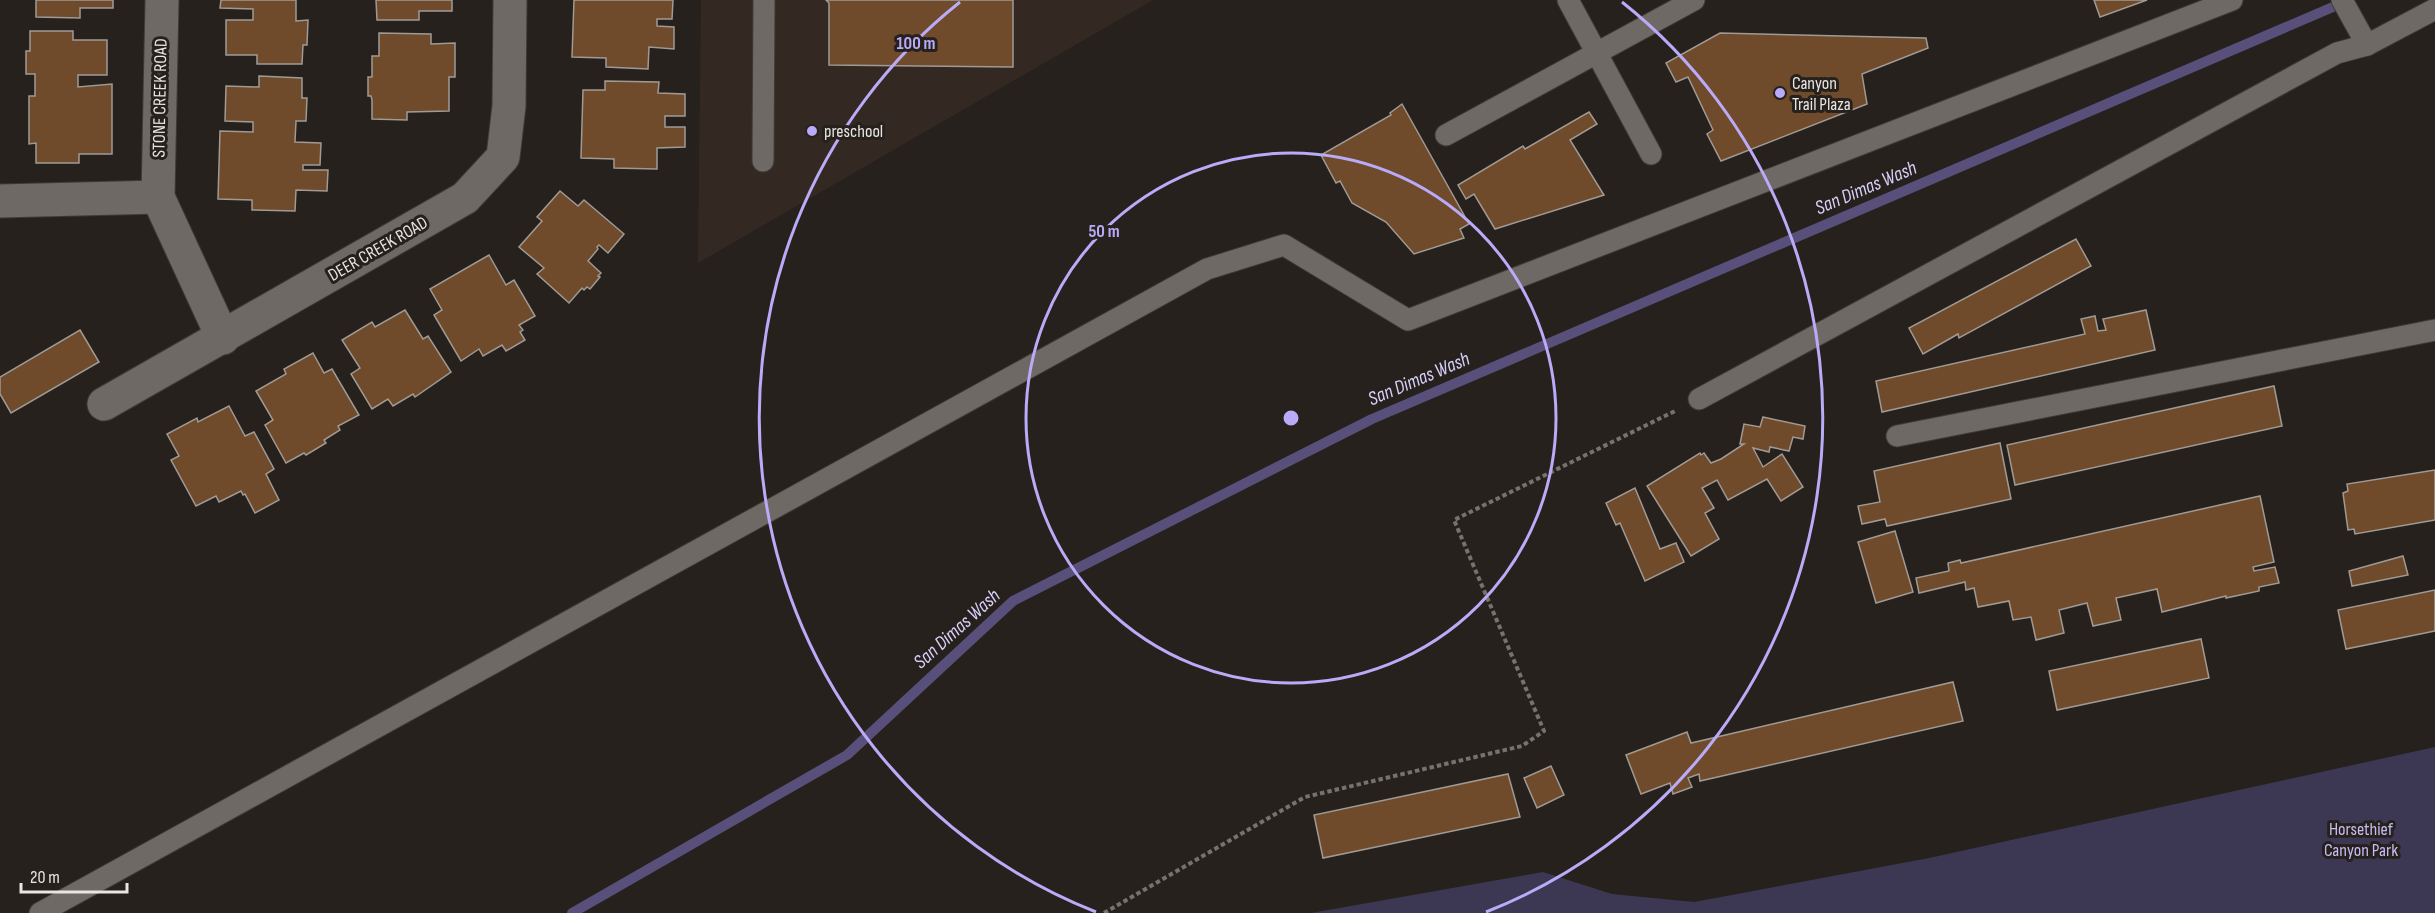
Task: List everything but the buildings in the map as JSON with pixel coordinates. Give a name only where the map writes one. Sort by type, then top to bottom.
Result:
[{"type":"street","name":"STONE CREEK ROAD","points":[[158,197],[162,0]]},
{"type":"street","name":"DEER CREEK ROAD","points":[[104,404],[465,198],[503,157],[509,106],[510,0]]},
{"type":"street","points":[[0,201],[158,197],[223,338]]},
{"type":"lane","points":[[763,161],[764,0]]},
{"type":"lane","points":[[1568,0],[1651,154]]},
{"type":"lane","points":[[1446,135],[1694,0]]},
{"type":"lane","points":[[40,913],[1207,269],[1284,244],[1408,320],[2232,0]]},
{"type":"lane","points":[[2342,0],[2367,45]]},
{"type":"lane","points":[[1700,399],[2337,53],[2367,45],[2435,9]]},
{"type":"lane","points":[[1897,436],[2435,330]]},
{"type":"path","points":[[1104,913],[1305,797],[1522,747],[1544,731],[1454,520],[1700,399]]},
{"type":"shaded area","name":"preschool","points":[[701,0],[1153,0],[698,263]]},
{"type":"green space","name":"Horsethief Canyon Park","points":[[2435,747],[2435,913],[1311,913],[1543,872],[1612,894],[1694,902],[1929,858]]},
{"type":"waterway","name":"San Dimas Wash","points":[[572,913],[847,755],[1013,601],[1372,419],[2347,1]]},
{"type":"place","name":"Canyon Trail Plaza","points":[[1780,93]]},
{"type":"place","name":"preschool","points":[[812,131]]}]
